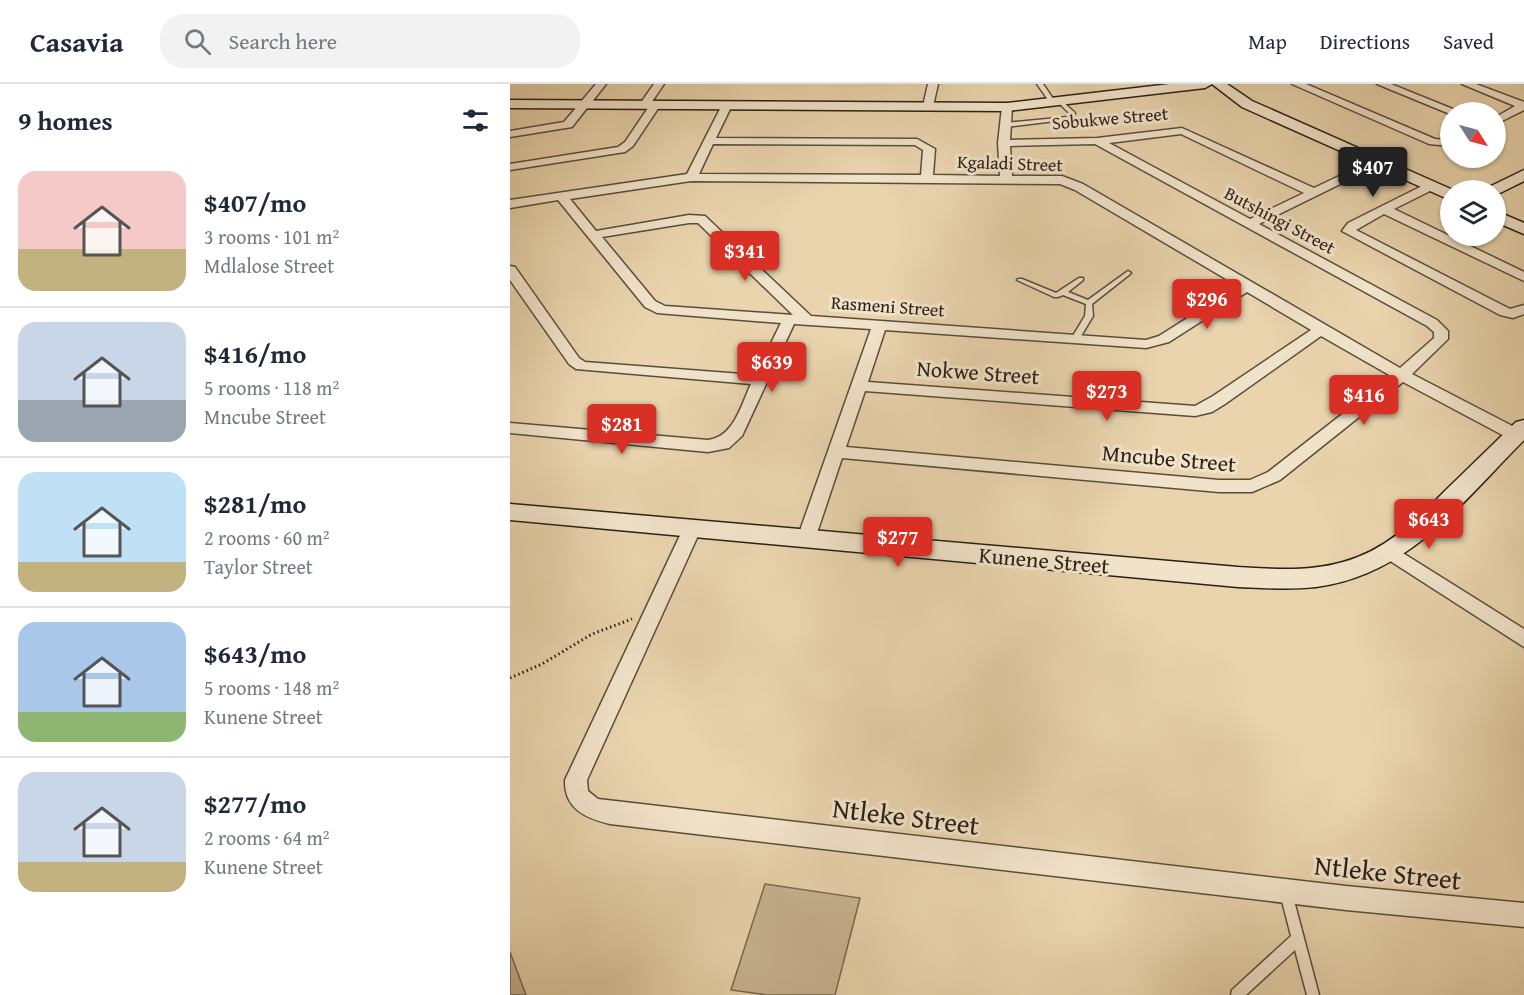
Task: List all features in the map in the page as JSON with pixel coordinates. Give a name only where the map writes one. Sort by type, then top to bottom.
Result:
[{"type":"street","points":[[510,134],[566,126],[572,122],[601,84]]},
{"type":"street","points":[[510,167],[621,150],[631,143],[659,84]]},
{"type":"street","points":[[928,106],[933,84]]},
{"type":"street","points":[[510,104],[1007,106],[1205,84]]},
{"type":"street","points":[[1218,84],[1243,102],[1440,190]]},
{"type":"street","points":[[1298,84],[1433,142],[1440,142]]},
{"type":"street","points":[[1382,84],[1440,106]]},
{"type":"street","points":[[1467,84],[1524,106]]},
{"type":"street","points":[[691,177],[727,105]]},
{"type":"street","points":[[1006,179],[1004,143],[1007,106]]},
{"type":"street","points":[[1506,116],[1524,106]]},
{"type":"street","name":"Sobukwe Street","points":[[1004,143],[1097,141],[1172,130],[1185,131],[1313,192]]},
{"type":"street","points":[[709,141],[917,142],[929,148],[927,178]]},
{"type":"street","name":"Butshingi Street","points":[[1097,141],[1432,323],[1443,335]]},
{"type":"street","points":[[1249,224],[1377,162]]},
{"type":"street","points":[[1506,184],[1524,175]]},
{"type":"street","name":"Kgaladi Street","points":[[510,204],[691,177],[1006,179],[1068,182],[1401,376],[1520,431]]},
{"type":"street","points":[[1430,186],[1352,226],[1348,231],[1505,312],[1515,314],[1524,309]]},
{"type":"street","name":"Rasmeni Street","points":[[562,197],[650,304],[657,309],[1142,344],[1157,342],[1247,286]]},
{"type":"street","points":[[1383,210],[1524,277]]},
{"type":"street","points":[[594,235],[692,218],[701,219],[807,320]]},
{"type":"street","points":[[1506,221],[1524,229]]},
{"type":"street","points":[[510,270],[574,360],[581,366],[760,380]]},
{"type":"street","points":[[510,428],[718,446],[727,443],[733,437],[790,318]]},
{"type":"street","points":[[806,539],[880,325]]},
{"type":"street","name":"Nokwe Street","points":[[860,386],[1195,411],[1206,408],[1219,400],[1320,330]]},
{"type":"street","name":"Mncube Street","points":[[837,452],[1229,487],[1252,486],[1274,476],[1401,376],[1438,343],[1443,335]]},
{"type":"street","name":"Kunene Street","points":[[510,512],[1277,579],[1334,574],[1370,563],[1390,552],[1414,536],[1520,431]]},
{"type":"street","name":"Ntleke Street","points":[[692,529],[576,780],[575,789],[579,797],[584,804],[592,808],[610,813],[1286,891],[1524,915]]},
{"type":"street","points":[[1390,552],[1524,639]]},
{"type":"lane","points":[[1005,125],[1070,118],[1072,113],[1057,102],[1040,84]]},
{"type":"lane","points":[[1089,303],[1128,273]]},
{"type":"lane","points":[[1020,280],[1056,296],[1081,279]]},
{"type":"lane","points":[[1064,292],[1089,303]]},
{"type":"lane","points":[[1076,339],[1089,316],[1089,303]]},
{"type":"lane","points":[[1286,891],[1313,995]]},
{"type":"lane","points":[[1237,995],[1298,938]]},
{"type":"path","points":[[510,678],[542,664],[592,634],[616,623],[653,614]]},
{"type":"shaded area","points":[[765,884],[860,898],[835,995],[767,995],[731,990]]},
{"type":"shaded area","points":[[510,952],[526,995],[510,995]]}]
